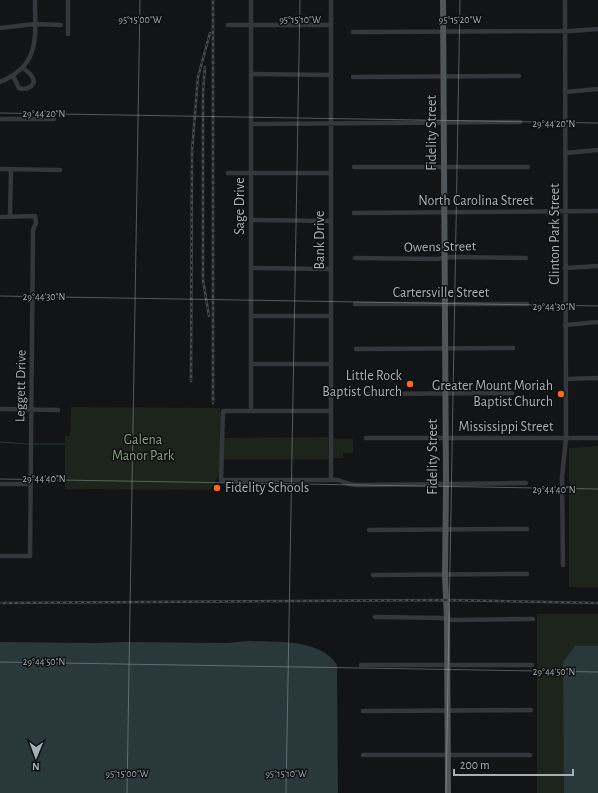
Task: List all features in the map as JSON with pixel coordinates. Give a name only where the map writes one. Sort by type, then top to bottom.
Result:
[{"type":"main road","name":"Fidelity Street","points":[[443,0],[446,484],[445,575],[447,619],[446,665],[448,793]]},
{"type":"street","points":[[0,82],[13,76],[23,68],[31,54],[35,43],[35,0]]},
{"type":"street","points":[[68,0],[68,34]]},
{"type":"street","name":"Sage Drive","points":[[251,0],[251,411]]},
{"type":"street","name":"Bank Drive","points":[[331,0],[331,480]]},
{"type":"street","name":"Clinton Park Street","points":[[563,565],[562,477],[566,438],[565,0]]},
{"type":"street","points":[[0,28],[35,24],[61,25]]},
{"type":"street","points":[[228,25],[331,26]]},
{"type":"street","points":[[353,32],[565,31],[598,29]]},
{"type":"street","points":[[13,76],[19,88],[26,89],[30,87],[34,82],[32,75],[23,68]]},
{"type":"street","points":[[251,74],[330,75]]},
{"type":"street","points":[[353,77],[519,76]]},
{"type":"street","points":[[565,92],[598,89]]},
{"type":"street","points":[[0,119],[54,119]]},
{"type":"street","points":[[251,124],[520,122]]},
{"type":"street","points":[[566,153],[598,150]]},
{"type":"street","points":[[354,167],[528,167]]},
{"type":"street","points":[[0,169],[60,170]]},
{"type":"street","points":[[0,217],[10,217],[11,169]]},
{"type":"street","points":[[228,173],[331,173]]},
{"type":"street","name":"North Carolina Street","points":[[354,213],[598,211]]},
{"type":"street","name":"Leggett Drive","points":[[0,556],[30,556],[33,230],[36,223],[35,216],[10,217]]},
{"type":"street","points":[[251,220],[331,221]]},
{"type":"street","name":"Owens Street","points":[[355,258],[526,258]]},
{"type":"street","points":[[566,268],[598,266]]},
{"type":"street","points":[[251,268],[331,269]]},
{"type":"street","name":"Cartersville Street","points":[[355,304],[527,304]]},
{"type":"street","points":[[251,316],[331,316]]},
{"type":"street","points":[[565,325],[598,322]]},
{"type":"street","points":[[356,349],[513,348]]},
{"type":"street","points":[[251,364],[331,364]]},
{"type":"street","points":[[566,380],[598,378]]},
{"type":"street","points":[[365,394],[512,393]]},
{"type":"street","points":[[0,409],[58,410]]},
{"type":"street","points":[[331,411],[223,411],[221,480],[338,480],[356,485],[526,483]]},
{"type":"street","name":"Mississippi Street","points":[[366,438],[598,438]]},
{"type":"street","points":[[0,484],[31,484]]},
{"type":"street","points":[[369,530],[528,529]]},
{"type":"street","points":[[372,575],[528,574]]},
{"type":"street","points":[[375,617],[533,619]]},
{"type":"street","points":[[361,665],[532,665]]},
{"type":"street","points":[[363,711],[531,710]]},
{"type":"street","points":[[363,755],[530,755]]},
{"type":"green space","name":"Galena Manor Park","points":[[71,407],[220,408],[220,476],[210,490],[65,489],[65,436],[70,436]]},
{"type":"green space","points":[[328,437],[329,459],[224,459],[224,438]]},
{"type":"green space","points":[[333,439],[353,439],[353,453],[343,453],[343,458],[333,458]]},
{"type":"green space","points":[[598,446],[598,587],[569,587],[569,448]]},
{"type":"green space","points":[[537,614],[598,614],[598,793],[537,793]]},
{"type":"shaded area","points":[[247,641],[296,643],[309,646],[330,656],[337,665],[338,793],[0,793],[0,642],[228,643]]},
{"type":"shaded area","points":[[575,646],[598,646],[598,793],[564,793],[563,662]]},
{"type":"waterway","points":[[0,442],[29,444]]},
{"type":"waterway","points":[[34,444],[65,444]]},
{"type":"railway","points":[[213,0],[213,403]]},
{"type":"railway","points":[[191,381],[192,151],[198,77],[210,33]]},
{"type":"railway","points":[[205,67],[203,92],[203,280],[209,316]]},
{"type":"railway","points":[[0,603],[446,600],[598,603]]},
{"type":"place","name":"Little Rock Baptist Church","points":[[410,384]]},
{"type":"place","name":"Greater Mount Moriah Baptist Church","points":[[561,394]]},
{"type":"place","name":"Fidelity Schools","points":[[217,488]]}]
